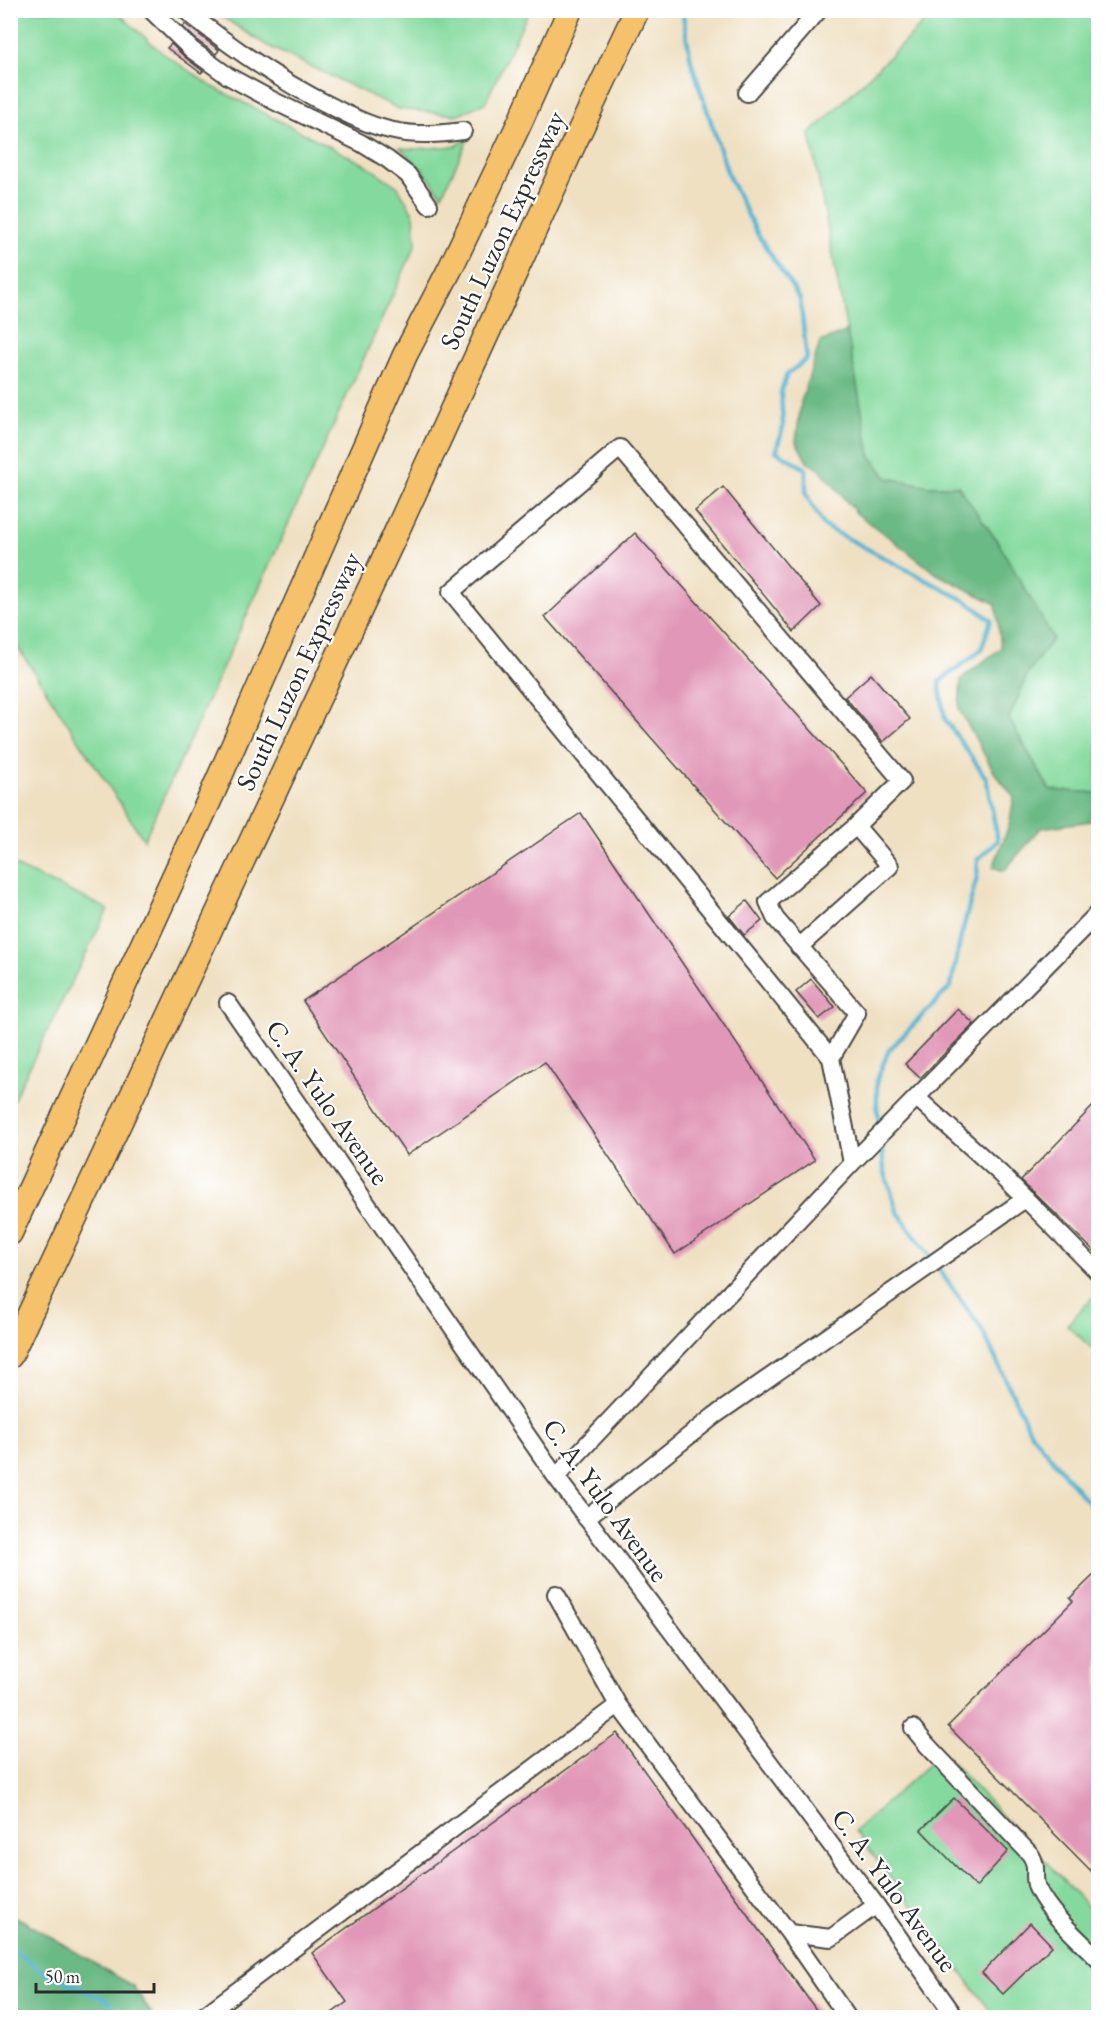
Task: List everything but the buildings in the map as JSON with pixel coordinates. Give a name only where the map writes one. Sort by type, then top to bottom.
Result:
[{"type":"highway","name":"South Luzon Expressway","points":[[10,1233],[213,792],[405,355],[450,269],[570,10]]},
{"type":"highway","name":"South Luzon Expressway","points":[[10,1356],[410,503],[637,10]]},
{"type":"street","points":[[151,10],[192,50],[228,76],[273,101],[361,143],[387,159],[408,175],[429,205]]},
{"type":"street","points":[[185,10],[244,56],[299,91],[371,126],[414,134],[463,131]]},
{"type":"street","points":[[747,93],[819,10]]},
{"type":"street","points":[[831,1058],[857,1013],[775,918],[768,902],[856,826],[902,781],[620,448],[451,592],[831,1058],[852,1163]]},
{"type":"street","points":[[799,947],[890,866],[856,826]]},
{"type":"street","points":[[556,1477],[852,1163],[1098,913]]},
{"type":"street","name":"C. A. Yulo Avenue","points":[[228,1003],[556,1477],[876,1905],[956,2018]]},
{"type":"street","points":[[917,1098],[1001,1174],[1098,1272]]},
{"type":"street","points":[[586,1518],[714,1416],[1025,1198]]},
{"type":"street","points":[[556,1594],[618,1705],[789,1933],[848,2018]]},
{"type":"street","points":[[201,2018],[618,1705]]},
{"type":"street","points":[[913,1728],[1030,1854],[1035,1861],[1036,1868],[1034,1882],[1046,1902],[1098,1959]]},
{"type":"street","points":[[789,1933],[831,1938],[876,1905]]},
{"type":"green space","points":[[10,11],[116,11],[161,52],[213,87],[364,164],[398,187],[414,215],[416,244],[144,840],[11,637]]},
{"type":"green space","points":[[213,11],[529,11],[485,103],[456,115],[399,109],[266,45]]},
{"type":"green space","points":[[936,11],[1098,11],[1098,793],[1050,791],[1009,719],[1028,673],[1053,638],[958,486],[929,486],[887,478],[870,455],[810,134]]},
{"type":"green space","points":[[469,137],[442,195],[422,169],[400,148],[456,146]]},
{"type":"green space","points":[[847,331],[870,455],[887,478],[929,486],[958,486],[998,542],[1053,638],[1028,673],[1009,719],[1050,790],[1098,793],[1098,820],[1041,828],[1004,871],[993,867],[1009,826],[1014,797],[994,772],[959,709],[961,679],[1001,648],[996,604],[937,574],[857,514],[821,470],[807,462],[796,441],[801,402],[820,342]]},
{"type":"green space","points":[[11,864],[108,909],[11,1104]]},
{"type":"green space","points":[[1093,1297],[1098,1302],[1098,1354],[1067,1325]]},
{"type":"green space","points":[[942,1752],[1098,1917],[1098,2017],[995,2017],[855,1831]]},
{"type":"green space","points":[[11,1915],[133,1986],[154,2017],[11,2017]]},
{"type":"waterway","points":[[682,10],[691,61],[729,177],[758,235],[800,299],[807,359],[787,374],[781,392],[783,427],[776,451],[806,469],[806,494],[824,526],[966,601],[991,620],[981,650],[939,682],[945,719],[986,778],[998,841],[978,859],[977,877],[961,936],[951,986],[889,1050],[877,1079],[880,1130]]},
{"type":"waterway","points":[[881,1141],[884,1169],[897,1211],[981,1328],[1031,1433],[1098,1515]]},
{"type":"waterway","points":[[10,1947],[42,1971],[108,2001],[119,2018]]}]
